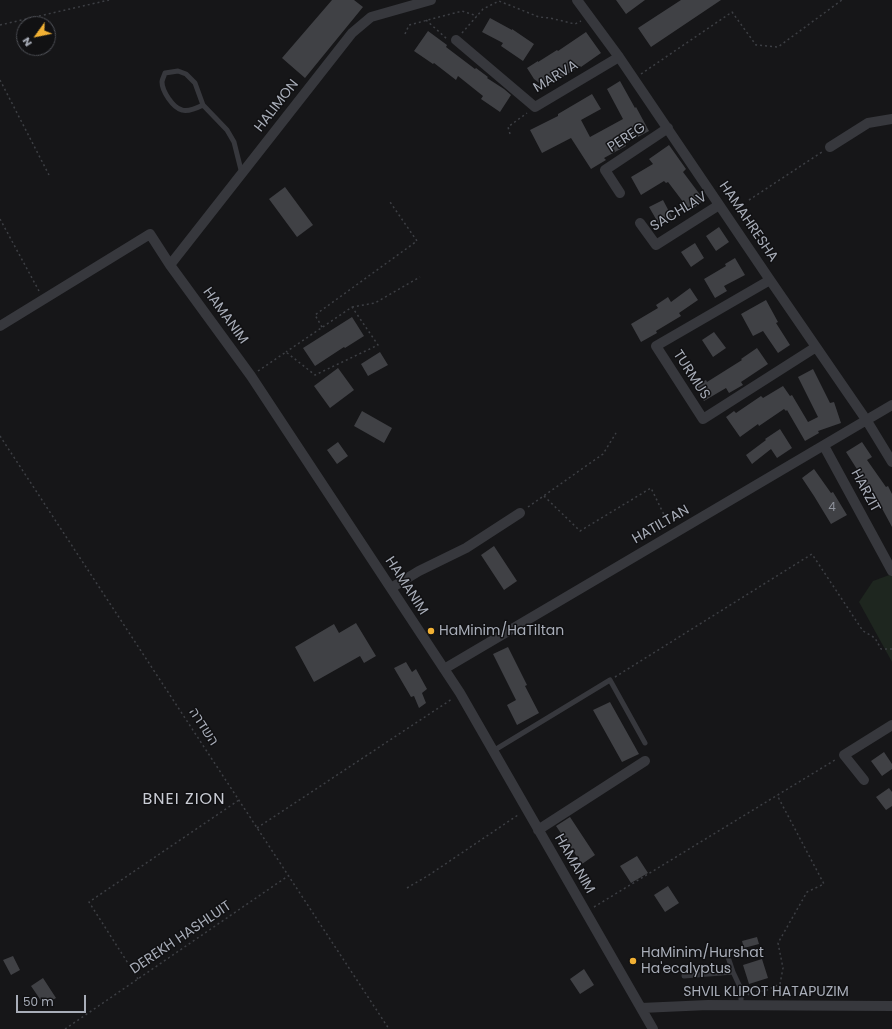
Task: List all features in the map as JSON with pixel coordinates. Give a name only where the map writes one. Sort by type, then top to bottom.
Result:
[{"type":"street","name":"HALIMON","points":[[170,265],[352,33],[371,17],[430,0]]},
{"type":"street","name":"HAMAHRESHA","points":[[577,0],[619,57],[668,128],[867,421],[892,462]]},
{"type":"street","name":"MARVA","points":[[456,40],[534,107],[619,57]]},
{"type":"street","points":[[830,147],[868,123],[892,119]]},
{"type":"street","name":"PEREG","points":[[620,193],[605,170],[668,128]]},
{"type":"street","name":"SACHLAV","points":[[640,223],[656,245],[719,205]]},
{"type":"street","name":"HAMANIM","points":[[43,300],[150,234],[170,265],[251,376],[460,693],[653,1029]]},
{"type":"street","name":"TURMUS","points":[[770,280],[656,346],[703,419],[816,347]]},
{"type":"street","points":[[0,326],[43,300]]},
{"type":"street","name":"HATILTAN","points":[[444,669],[892,405]]},
{"type":"street","name":"HARZIT","points":[[824,446],[892,571]]},
{"type":"street","points":[[391,588],[419,571],[466,548],[520,513]]},
{"type":"street","points":[[864,780],[844,755],[892,725]]},
{"type":"street","points":[[538,830],[645,761]]},
{"type":"street","name":"SHVIL KLIPOT HATAPUZIM","points":[[640,1008],[708,1005],[892,1006]]},
{"type":"lane","points":[[203,105],[194,109],[182,110],[175,107],[168,99],[163,89],[162,82],[165,73],[178,71],[186,74],[195,83],[203,105],[227,130],[234,142],[242,174]]},
{"type":"lane","points":[[493,751],[610,680],[645,743]]},
{"type":"lane","points":[[726,951],[741,989],[741,1006]]},
{"type":"lane","points":[[684,976],[733,972]]},
{"type":"path","points":[[0,25],[109,0]]},
{"type":"path","points":[[634,79],[732,12],[756,45],[778,47],[842,0]]},
{"type":"path","points":[[426,20],[448,40],[456,40],[483,9],[499,1],[539,16],[575,24],[590,17]]},
{"type":"path","points":[[405,34],[409,25],[462,11],[477,16]]},
{"type":"path","points":[[0,80],[49,175]]},
{"type":"path","points":[[510,134],[508,127],[534,107]]},
{"type":"path","points":[[749,200],[830,147]]},
{"type":"path","points":[[322,327],[315,315],[417,241],[390,202]]},
{"type":"path","points":[[0,219],[43,300]]},
{"type":"path","points":[[251,376],[352,307],[375,303],[420,277]]},
{"type":"path","points":[[286,352],[314,375],[378,345],[352,307]]},
{"type":"path","points":[[520,513],[603,454],[616,433]]},
{"type":"path","name":"השדרה","points":[[0,436],[389,1029]]},
{"type":"path","points":[[544,496],[580,531],[651,488],[674,534]]},
{"type":"path","points":[[610,680],[812,554],[863,631],[875,638],[881,649],[892,649]]},
{"type":"path","points":[[257,828],[460,693]]},
{"type":"path","points":[[586,913],[844,755]]},
{"type":"path","points":[[741,1006],[750,992],[765,991],[780,984],[783,968],[778,943],[807,892],[824,884],[778,795]]},
{"type":"path","points":[[138,979],[89,902],[239,800]]},
{"type":"path","points":[[406,888],[429,875],[527,809]]},
{"type":"path","name":"DEREKH HASHLUIT","points":[[65,1029],[288,876]]},
{"type":"shaded area","points":[[892,574],[892,662],[859,602],[873,581]]},
{"type":"building","points":[[332,0],[354,0],[363,7],[305,78],[282,58]]},
{"type":"building","points":[[616,0],[645,0],[626,14]]},
{"type":"building","points":[[681,0],[721,0],[651,47],[638,28]]},
{"type":"building","points":[[490,18],[512,29],[534,44],[523,61],[501,46],[503,43],[482,32]]},
{"type":"building","points":[[428,31],[447,45],[446,47],[511,95],[500,112],[481,99],[483,96],[458,76],[456,80],[434,63],[433,64],[414,51]]},
{"type":"building","points":[[586,32],[601,53],[581,67],[580,66],[558,80],[556,76],[542,85],[534,79],[527,68],[557,50],[558,51]]},
{"type":"building","points":[[620,81],[649,131],[625,144],[626,146],[604,158],[606,160],[591,169],[571,138],[542,153],[530,130],[558,116],[558,114],[592,94],[601,109],[581,120],[590,137],[623,119],[607,89]]},
{"type":"building","points":[[669,145],[686,169],[683,172],[704,200],[690,211],[668,182],[666,183],[664,181],[641,195],[631,177],[653,164],[649,159]]},
{"type":"building","points":[[285,187],[313,225],[297,237],[269,199]]},
{"type":"building","points":[[663,200],[673,219],[660,226],[649,207]]},
{"type":"building","points":[[719,227],[729,242],[716,251],[706,236]]},
{"type":"building","points":[[695,243],[704,258],[691,267],[681,252]]},
{"type":"building","points":[[735,258],[745,275],[724,286],[727,291],[715,298],[704,279],[726,266],[725,264]]},
{"type":"building","points":[[690,288],[698,300],[679,313],[681,316],[641,342],[631,324],[658,308],[656,305],[668,297],[671,302]]},
{"type":"building","points":[[766,300],[778,322],[776,323],[790,345],[778,353],[763,331],[753,336],[741,314]]},
{"type":"building","points":[[352,317],[364,336],[315,366],[303,348]]},
{"type":"building","points":[[714,332],[726,348],[713,357],[702,340]]},
{"type":"building","points":[[757,348],[768,364],[741,382],[743,385],[729,393],[726,388],[704,401],[695,386],[706,380],[707,382],[742,360],[741,359]]},
{"type":"building","points":[[380,352],[388,365],[368,376],[361,364]]},
{"type":"building","points":[[338,368],[354,390],[330,408],[314,386]]},
{"type":"building","points":[[813,369],[830,403],[834,402],[841,423],[818,431],[819,433],[805,441],[787,410],[786,411],[784,409],[759,426],[758,424],[740,437],[726,417],[734,411],[736,413],[761,396],[763,398],[783,386],[790,396],[792,395],[808,422],[818,417],[798,377]]},
{"type":"building","points":[[362,411],[392,428],[384,443],[354,426]]},
{"type":"building","points":[[780,429],[792,448],[777,458],[771,449],[752,464],[746,455]]},
{"type":"building","points":[[338,442],[348,456],[337,464],[327,450]]},
{"type":"building","points":[[862,442],[872,457],[867,460],[886,487],[888,486],[892,494],[892,527],[871,488],[867,491],[859,479],[862,477],[846,452]]},
{"type":"building","points":[[814,469],[831,493],[833,492],[847,515],[831,524],[802,478]]},
{"type":"building","points":[[494,546],[517,581],[504,590],[481,555]]},
{"type":"building","points":[[356,623],[376,656],[364,663],[360,656],[314,682],[295,647],[334,624],[339,633]]},
{"type":"building","points":[[508,647],[539,713],[517,725],[507,705],[516,700],[493,654]]},
{"type":"building","points":[[406,662],[412,672],[416,669],[427,689],[422,693],[426,703],[419,708],[414,696],[411,697],[394,668]]},
{"type":"building","points":[[610,702],[639,754],[622,762],[593,710]]},
{"type":"building","points":[[884,752],[892,764],[892,769],[882,776],[871,761]]},
{"type":"building","points":[[889,788],[892,792],[892,806],[886,810],[876,797]]},
{"type":"building","points":[[570,817],[595,855],[582,864],[556,826]]},
{"type":"building","points":[[637,856],[648,873],[631,883],[620,866]]},
{"type":"building","points":[[668,886],[679,903],[665,912],[654,895]]},
{"type":"building","points":[[757,937],[759,944],[744,948],[742,941]]},
{"type":"building","points":[[13,956],[20,970],[11,975],[3,960]]},
{"type":"building","points":[[762,959],[768,978],[749,984],[743,965]]},
{"type":"building","points":[[584,969],[594,985],[580,994],[570,979]]},
{"type":"building","points":[[43,978],[56,998],[44,1005],[31,986]]},
{"type":"place","name":"HaMinim/HaTiltan","points":[[431,631]]},
{"type":"place","name":"HaMinim/Hurshat Ha'ecalyptus","points":[[633,961]]},
{"type":"district","name":"BNEI ZION","points":[[184,800]]}]
